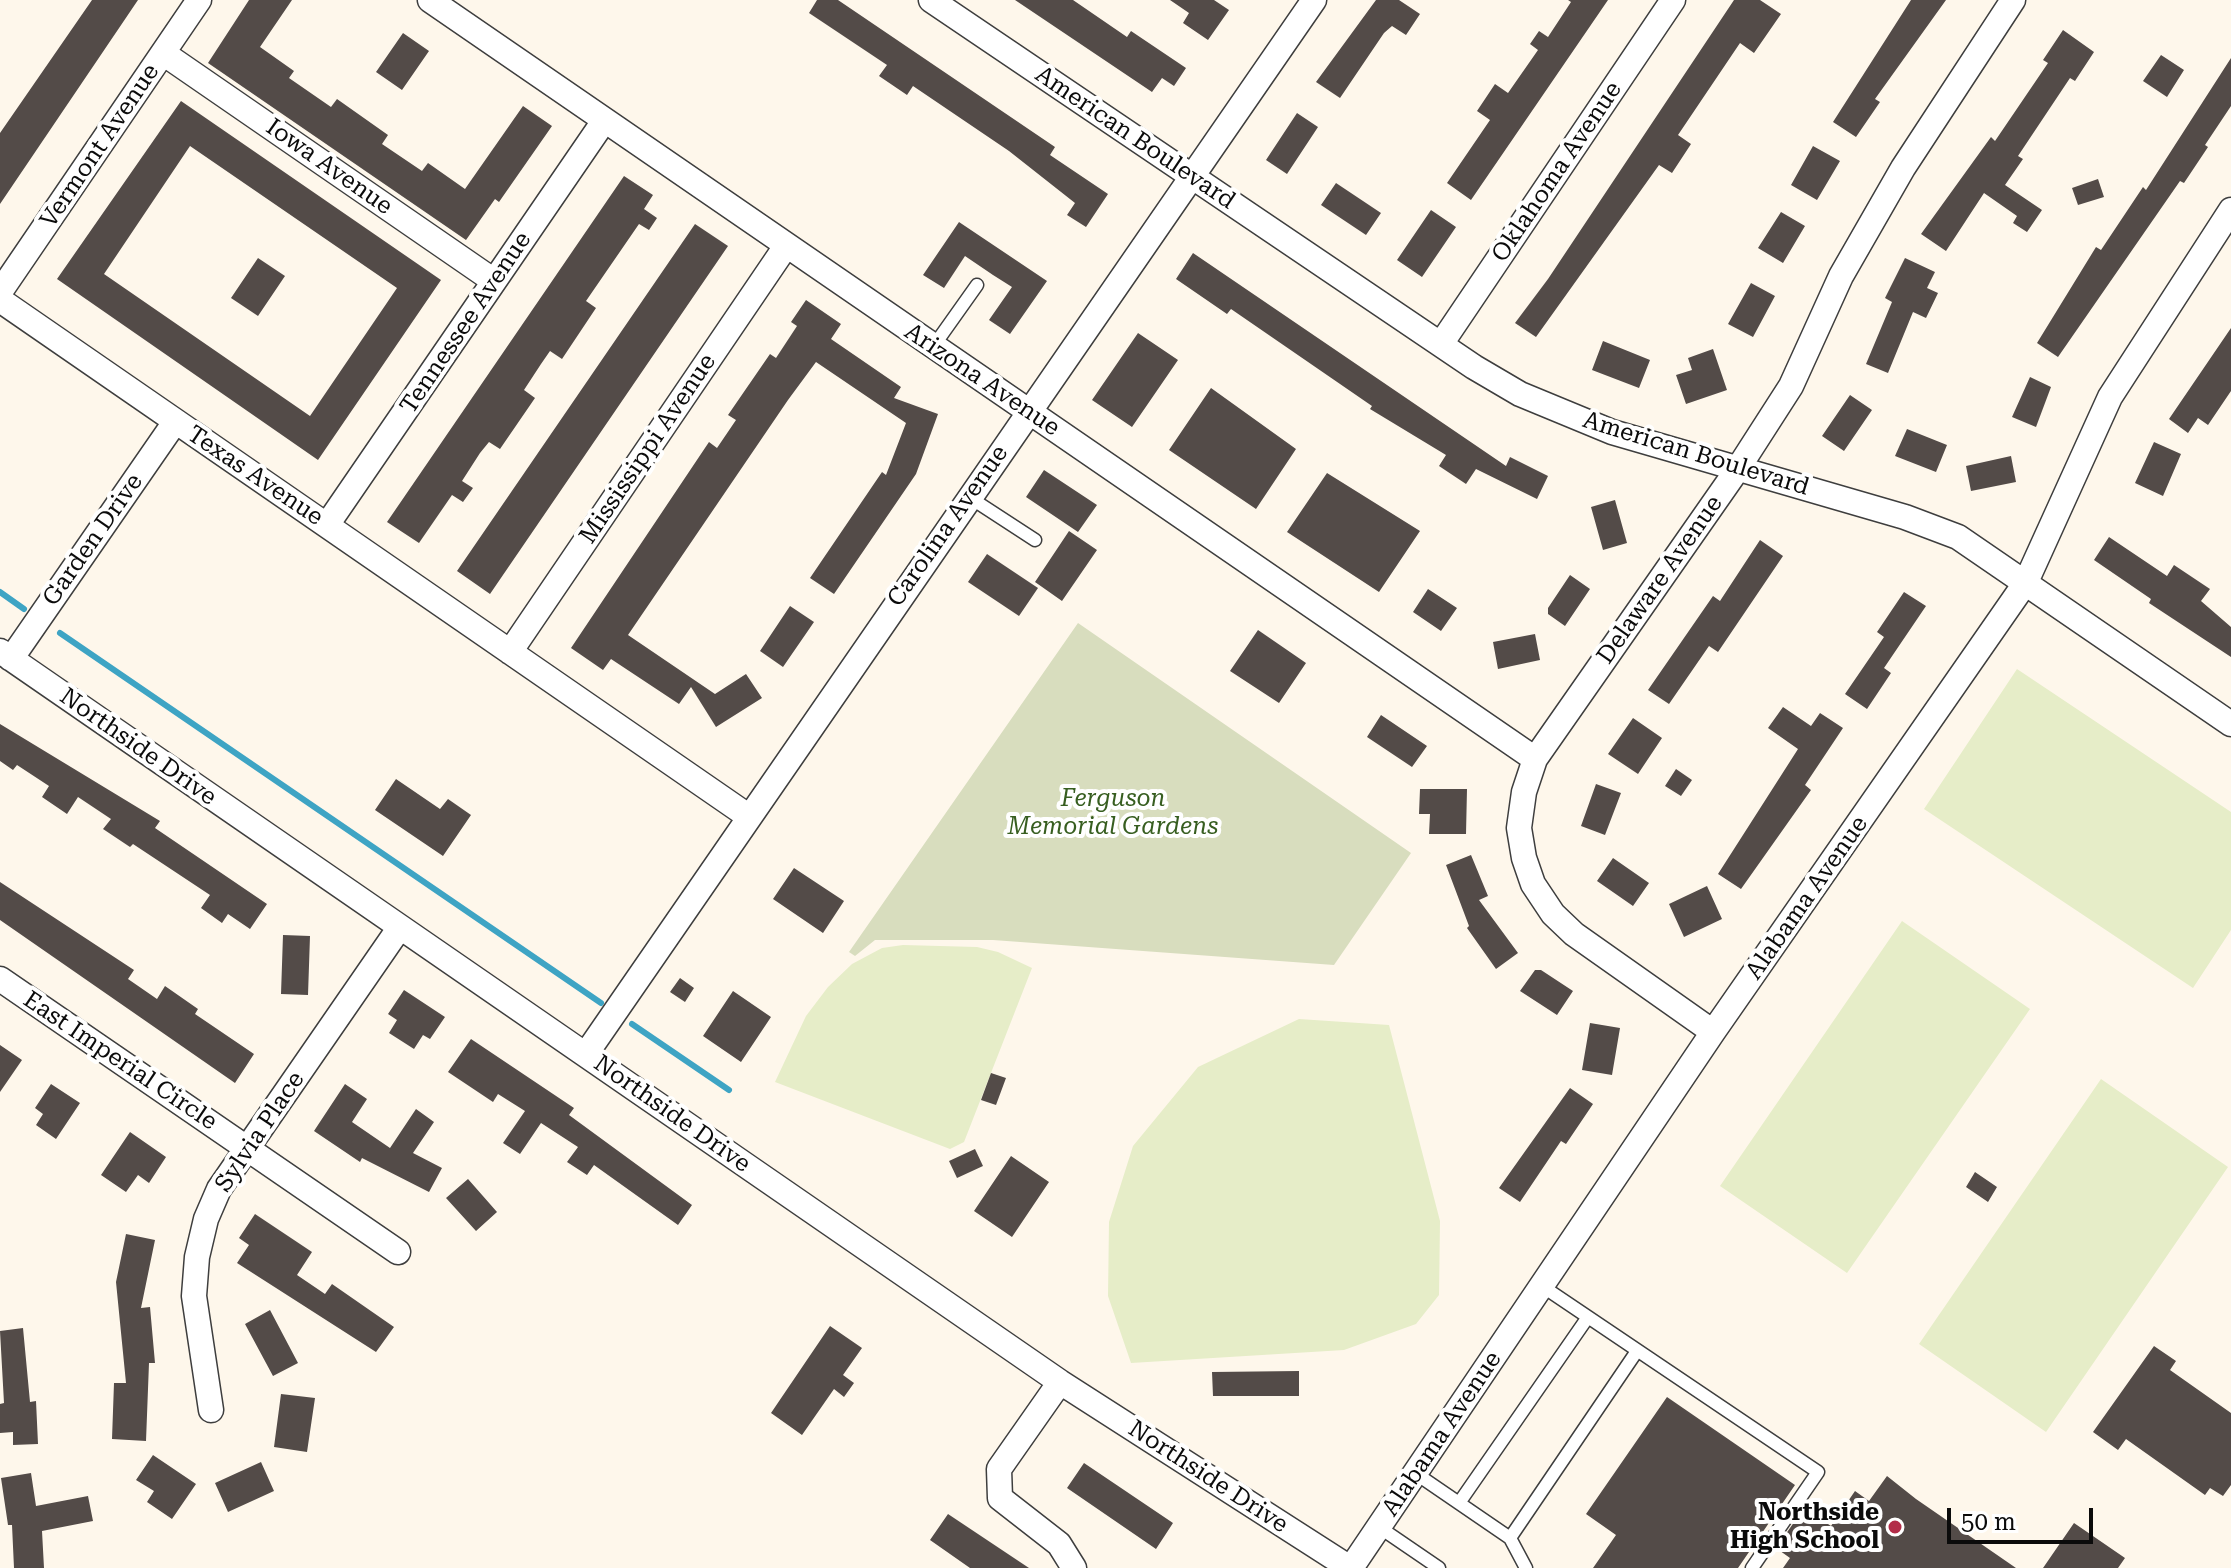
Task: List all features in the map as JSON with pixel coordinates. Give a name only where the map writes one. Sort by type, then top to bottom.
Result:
[{"type":"street","name":"Vermont Avenue","points":[[0,292],[199,0]]},
{"type":"street","name":"Arizona Avenue","points":[[430,0],[1535,759]]},
{"type":"street","name":"American Boulevard","points":[[931,0],[1520,394],[1612,432],[1905,517],[1958,537],[2231,724]]},
{"type":"street","name":"Carolina Avenue","points":[[586,1054],[1027,411],[1193,178],[1314,0]]},
{"type":"street","name":"Oklahoma Avenue","points":[[1441,344],[1673,0]]},
{"type":"street","name":"Delaware Avenue","points":[[1713,1032],[1574,934],[1553,914],[1524,858],[1519,828],[1524,792],[1535,759],[1737,470],[1791,386],[1841,276],[1903,168],[2013,0]]},
{"type":"street","name":"Iowa Avenue","points":[[163,53],[494,281]]},
{"type":"street","name":"Tennessee Avenue","points":[[327,525],[604,121]]},
{"type":"street","name":"Alabama Avenue","points":[[1351,1568],[1713,1032],[2026,582],[2110,397],[2231,210]]},
{"type":"street","name":"Mississippi Avenue","points":[[510,652],[786,246]]},
{"type":"street","name":"Texas Avenue","points":[[0,300],[748,816]]},
{"type":"street","name":"Garden Drive","points":[[6,655],[175,422]]},
{"type":"street","name":"Northside Drive","points":[[6,655],[1060,1382],[1351,1568]]},
{"type":"street","name":"Sylvia Place","points":[[211,1410],[194,1296],[197,1257],[206,1219],[219,1189],[400,927]]},
{"type":"street","name":"East Imperial Circle","points":[[0,979],[398,1252]]},
{"type":"street","points":[[1060,1382],[999,1469],[1000,1498],[1059,1544],[1074,1568]]},
{"type":"lane","points":[[933,347],[977,285]]},
{"type":"lane","points":[[969,497],[1035,540]]},
{"type":"lane","points":[[1542,1286],[1818,1472],[1752,1568]]},
{"type":"lane","points":[[1459,1503],[1588,1317]]},
{"type":"lane","points":[[1510,1538],[1637,1351]]},
{"type":"lane","points":[[1415,1473],[1510,1538],[1526,1568]]},
{"type":"lane","points":[[1379,1527],[1439,1568]]},
{"type":"green space","name":"Ferguson Memorial Gardens","points":[[1078,623],[1411,853],[1334,965],[993,940],[875,940],[855,956],[849,952]]},
{"type":"green space","points":[[2017,669],[2231,812],[2231,930],[2193,988],[1924,809]]},
{"type":"green space","points":[[1902,921],[2030,1009],[1847,1273],[1720,1186]]},
{"type":"green space","points":[[903,945],[977,947],[998,952],[1032,968],[964,1142],[950,1149],[775,1082],[806,1016],[828,987],[852,964],[882,948]]},
{"type":"green space","points":[[1299,1019],[1389,1025],[1440,1221],[1439,1295],[1416,1324],[1344,1350],[1131,1363],[1108,1296],[1109,1222],[1133,1146],[1198,1067]]},
{"type":"green space","points":[[2101,1079],[2228,1167],[2046,1432],[1919,1344]]},
{"type":"building","points":[[92,0],[138,0],[0,204],[0,133]]},
{"type":"building","points":[[249,0],[292,0],[260,47],[294,71],[289,78],[331,107],[337,99],[388,135],[382,144],[422,171],[428,163],[465,189],[523,106],[552,126],[499,202],[495,199],[466,240],[208,63]]},
{"type":"building","points":[[817,0],[838,0],[1055,147],[1050,155],[1108,194],[1086,227],[1067,215],[1075,203],[1009,151],[913,86],[907,95],[879,76],[887,65],[809,13]]},
{"type":"building","points":[[1015,0],[1073,0],[1127,37],[1131,31],[1186,68],[1174,86],[1162,78],[1152,92]]},
{"type":"building","points":[[1170,0],[1214,0],[1229,10],[1208,40],[1183,23],[1189,13]]},
{"type":"building","points":[[1376,0],[1399,0],[1420,14],[1406,35],[1392,26],[1384,33],[1340,98],[1316,82]]},
{"type":"building","points":[[1568,0],[1608,0],[1471,200],[1447,183],[1490,120],[1477,111],[1495,84],[1508,93],[1538,50],[1530,44],[1539,31],[1548,37],[1571,2]]},
{"type":"building","points":[[1734,0],[1760,0],[1781,14],[1754,53],[1740,43],[1678,135],[1691,144],[1672,173],[1659,165],[1536,337],[1515,323],[1548,279]]},
{"type":"building","points":[[1911,0],[1946,0],[1875,99],[1880,102],[1856,137],[1833,122]]},
{"type":"building","points":[[2063,30],[2094,52],[2075,81],[2070,78],[2018,156],[2023,159],[2005,185],[2042,210],[2027,232],[2013,223],[2017,216],[1984,193],[1946,251],[1921,234],[1991,137],[1995,141],[2048,63],[2043,60]]},
{"type":"building","points":[[403,33],[429,51],[402,90],[376,72]]},
{"type":"building","points":[[2161,55],[2184,70],[2167,97],[2143,81]]},
{"type":"building","points":[[2231,58],[2231,106],[2205,145],[2208,147],[2184,183],[2180,181],[2058,357],[2037,343],[2096,247],[2101,250],[2143,187],[2146,190]]},
{"type":"building","points":[[181,101],[441,280],[318,460],[57,279]],"holes":[[[190,146],[397,288],[310,416],[104,274]]]},
{"type":"building","points":[[1297,113],[1318,127],[1287,174],[1266,160]]},
{"type":"building","points":[[1813,146],[1840,161],[1817,200],[1791,185]]},
{"type":"building","points":[[624,176],[653,195],[644,209],[657,218],[649,230],[639,224],[586,301],[596,308],[562,359],[550,351],[541,364],[524,390],[535,398],[500,449],[489,442],[480,453],[462,481],[473,488],[463,502],[452,495],[419,543],[387,522]]},
{"type":"building","points":[[2098,179],[2104,197],[2078,205],[2072,188]]},
{"type":"building","points":[[1336,183],[1381,213],[1366,235],[1321,205]]},
{"type":"building","points":[[1431,210],[1456,227],[1422,277],[1397,260]]},
{"type":"building","points":[[1781,212],[1805,226],[1783,263],[1758,248]]},
{"type":"building","points":[[959,222],[1047,281],[1010,334],[989,320],[1012,287],[965,256],[944,288],[923,275]]},
{"type":"building","points":[[695,224],[728,246],[490,594],[457,571]]},
{"type":"building","points":[[1193,253],[1506,466],[1510,457],[1548,476],[1537,499],[1476,469],[1466,484],[1439,466],[1446,455],[1370,409],[1372,406],[1231,309],[1227,314],[1176,279]]},
{"type":"building","points":[[258,258],[285,276],[258,316],[231,298]]},
{"type":"building","points":[[1905,258],[1935,272],[1927,288],[1938,293],[1926,318],[1913,312],[1888,373],[1866,364],[1892,302],[1885,298]]},
{"type":"building","points":[[1751,283],[1775,296],[1753,337],[1728,324]]},
{"type":"building","points":[[806,300],[841,324],[831,339],[901,387],[894,398],[938,414],[916,474],[834,594],[810,578],[882,472],[886,475],[906,423],[816,362],[788,400],[628,635],[715,694],[746,674],[762,698],[716,727],[691,687],[679,704],[611,659],[603,670],[571,648],[709,442],[717,448],[736,420],[728,415],[770,354],[776,358],[797,326],[791,322]]},
{"type":"building","points":[[2231,328],[2231,391],[2208,425],[2198,418],[2188,433],[2169,419]]},
{"type":"building","points":[[1138,333],[1178,360],[1132,427],[1092,400]]},
{"type":"building","points":[[1603,341],[1650,360],[1639,388],[1592,370]]},
{"type":"building","points":[[1713,349],[1727,390],[1686,404],[1676,375],[1692,370],[1688,358]]},
{"type":"building","points":[[2030,377],[2051,387],[2036,427],[2012,417]]},
{"type":"building","points":[[1211,388],[1296,449],[1256,509],[1169,450]]},
{"type":"building","points":[[1850,395],[1872,410],[1844,451],[1822,436]]},
{"type":"building","points":[[1907,429],[1947,445],[1936,472],[1895,456]]},
{"type":"building","points":[[2154,442],[2181,454],[2163,496],[2135,483]]},
{"type":"building","points":[[2011,456],[2016,482],[1971,491],[1966,466]]},
{"type":"building","points":[[1044,470],[1097,505],[1078,532],[1026,497]]},
{"type":"building","points":[[1327,473],[1420,531],[1379,592],[1287,532]]},
{"type":"building","points":[[1615,500],[1627,543],[1603,550],[1591,507]]},
{"type":"building","points":[[1069,531],[1097,550],[1062,601],[1035,582]]},
{"type":"building","points":[[2109,537],[2167,576],[2174,565],[2210,589],[2201,601],[2231,627],[2231,657],[2149,603],[2151,599],[2094,560]]},
{"type":"building","points":[[1760,540],[1783,556],[1718,652],[1709,646],[1669,704],[1648,690],[1713,596],[1720,601]]},
{"type":"building","points":[[987,554],[1038,588],[1019,616],[968,582]]},
{"type":"building","points":[[1570,575],[1590,589],[1565,626],[1548,614],[1548,608]]},
{"type":"building","points":[[1428,589],[1457,608],[1441,631],[1413,612]]},
{"type":"building","points":[[1904,592],[1926,606],[1884,668],[1891,673],[1867,709],[1845,694],[1884,637],[1877,632]]},
{"type":"building","points":[[790,606],[814,622],[783,667],[760,651]]},
{"type":"building","points":[[1258,630],[1306,663],[1279,703],[1230,671]]},
{"type":"building","points":[[1535,634],[1540,660],[1498,669],[1493,642]]},
{"type":"building","points":[[1783,707],[1811,726],[1820,713],[1843,728],[1805,785],[1811,790],[1741,889],[1718,874],[1798,749],[1768,728]]},
{"type":"building","points":[[1381,715],[1427,746],[1412,767],[1367,737]]},
{"type":"building","points":[[1633,718],[1662,738],[1638,774],[1608,754]]},
{"type":"building","points":[[0,724],[160,821],[155,828],[267,904],[250,929],[228,914],[222,923],[201,908],[210,895],[133,844],[130,847],[103,829],[111,819],[78,797],[67,814],[42,797],[49,786],[17,765],[13,770],[0,761]]},
{"type":"building","points":[[1676,769],[1692,780],[1681,796],[1665,786]]},
{"type":"building","points":[[396,779],[440,809],[448,799],[471,815],[443,856],[375,810]]},
{"type":"building","points":[[1596,784],[1621,793],[1605,835],[1581,826]]},
{"type":"building","points":[[1420,789],[1467,789],[1466,834],[1429,834],[1430,814],[1419,814]]},
{"type":"building","points":[[1471,855],[1488,896],[1479,900],[1518,953],[1496,969],[1467,928],[1469,926],[1446,865]]},
{"type":"building","points":[[1613,858],[1649,883],[1633,906],[1597,881]]},
{"type":"building","points":[[794,868],[844,901],[823,933],[773,899]]},
{"type":"building","points":[[0,882],[134,970],[128,979],[157,999],[165,986],[198,1009],[195,1014],[254,1054],[235,1083],[0,920]]},
{"type":"building","points":[[1707,886],[1722,919],[1684,937],[1669,904]]},
{"type":"building","points":[[283,935],[310,936],[308,995],[281,994]]},
{"type":"building","points":[[1535,970],[1541,970],[1573,991],[1557,1015],[1520,991]]},
{"type":"building","points":[[680,978],[694,988],[685,1002],[670,992]]},
{"type":"building","points":[[404,990],[445,1017],[430,1039],[423,1035],[414,1049],[389,1033],[397,1020],[388,1014]]},
{"type":"building","points":[[733,991],[771,1017],[741,1062],[703,1036]]},
{"type":"building","points":[[1590,1023],[1620,1028],[1612,1075],[1582,1070]]},
{"type":"building","points":[[471,1039],[574,1108],[569,1115],[692,1205],[678,1225],[594,1165],[587,1175],[567,1162],[578,1147],[541,1123],[520,1154],[503,1143],[525,1111],[498,1094],[493,1102],[448,1072]]},
{"type":"building","points":[[0,1045],[22,1060],[0,1092]]},
{"type":"building","points":[[991,1073],[1006,1078],[996,1105],[981,1100]]},
{"type":"building","points":[[51,1084],[80,1103],[56,1139],[36,1125],[43,1114],[35,1108]]},
{"type":"building","points":[[345,1084],[367,1099],[352,1122],[390,1148],[416,1109],[434,1122],[413,1153],[442,1168],[429,1192],[362,1158],[360,1162],[314,1131]]},
{"type":"building","points":[[1570,1088],[1593,1104],[1566,1144],[1561,1141],[1520,1202],[1499,1188]]},
{"type":"building","points":[[130,1132],[166,1157],[149,1183],[138,1175],[126,1192],[101,1175]]},
{"type":"building","points":[[975,1149],[983,1166],[957,1178],[949,1161]]},
{"type":"building","points":[[1011,1156],[1049,1182],[1012,1237],[974,1211]]},
{"type":"building","points":[[1975,1172],[1997,1187],[1988,1202],[1966,1187]]},
{"type":"building","points":[[468,1179],[497,1212],[476,1231],[446,1198]]},
{"type":"building","points":[[255,1214],[312,1252],[297,1275],[325,1294],[332,1284],[394,1327],[376,1352],[237,1263],[249,1245],[239,1238]]},
{"type":"building","points":[[126,1234],[155,1240],[141,1308],[150,1307],[155,1363],[149,1363],[146,1441],[112,1439],[114,1383],[126,1383],[116,1282]]},
{"type":"building","points":[[270,1310],[298,1363],[273,1376],[245,1324]]},
{"type":"building","points":[[830,1326],[862,1348],[843,1375],[854,1383],[844,1397],[834,1389],[802,1435],[771,1413]]},
{"type":"building","points":[[23,1328],[30,1402],[36,1401],[38,1444],[13,1445],[13,1432],[0,1433],[0,1404],[4,1403],[0,1331]]},
{"type":"building","points":[[2154,1346],[2176,1361],[2170,1370],[2231,1413],[2231,1485],[2223,1496],[2210,1488],[2205,1495],[2126,1439],[2118,1450],[2093,1432]]},
{"type":"building","points":[[1299,1371],[1299,1396],[1213,1396],[1212,1372]]},
{"type":"building","points":[[281,1394],[315,1398],[307,1452],[274,1447]]},
{"type":"building","points":[[1667,1397],[1795,1485],[1738,1568],[1593,1568],[1616,1535],[1586,1514]]},
{"type":"building","points":[[153,1455],[196,1484],[172,1519],[147,1502],[154,1491],[136,1480]]},
{"type":"building","points":[[261,1462],[274,1491],[228,1512],[215,1483]]},
{"type":"building","points":[[1084,1463],[1173,1523],[1156,1549],[1067,1488]]},
{"type":"building","points":[[31,1473],[36,1506],[88,1496],[93,1521],[42,1531],[44,1568],[14,1568],[12,1525],[8,1525],[1,1478]]},
{"type":"building","points":[[1887,1476],[2016,1568],[1783,1568],[1790,1558],[1776,1548],[1804,1508],[1831,1526],[1855,1491],[1869,1501]]},
{"type":"building","points":[[948,1514],[1029,1568],[970,1568],[930,1540]]},
{"type":"building","points":[[2074,1523],[2125,1558],[2118,1568],[2043,1568]]},
{"type":"waterway","points":[[0,592],[24,609]]},
{"type":"waterway","points":[[60,633],[601,1003]]},
{"type":"waterway","points":[[632,1024],[729,1090]]},
{"type":"place","name":"Northside High School","points":[[1895,1527]]}]
